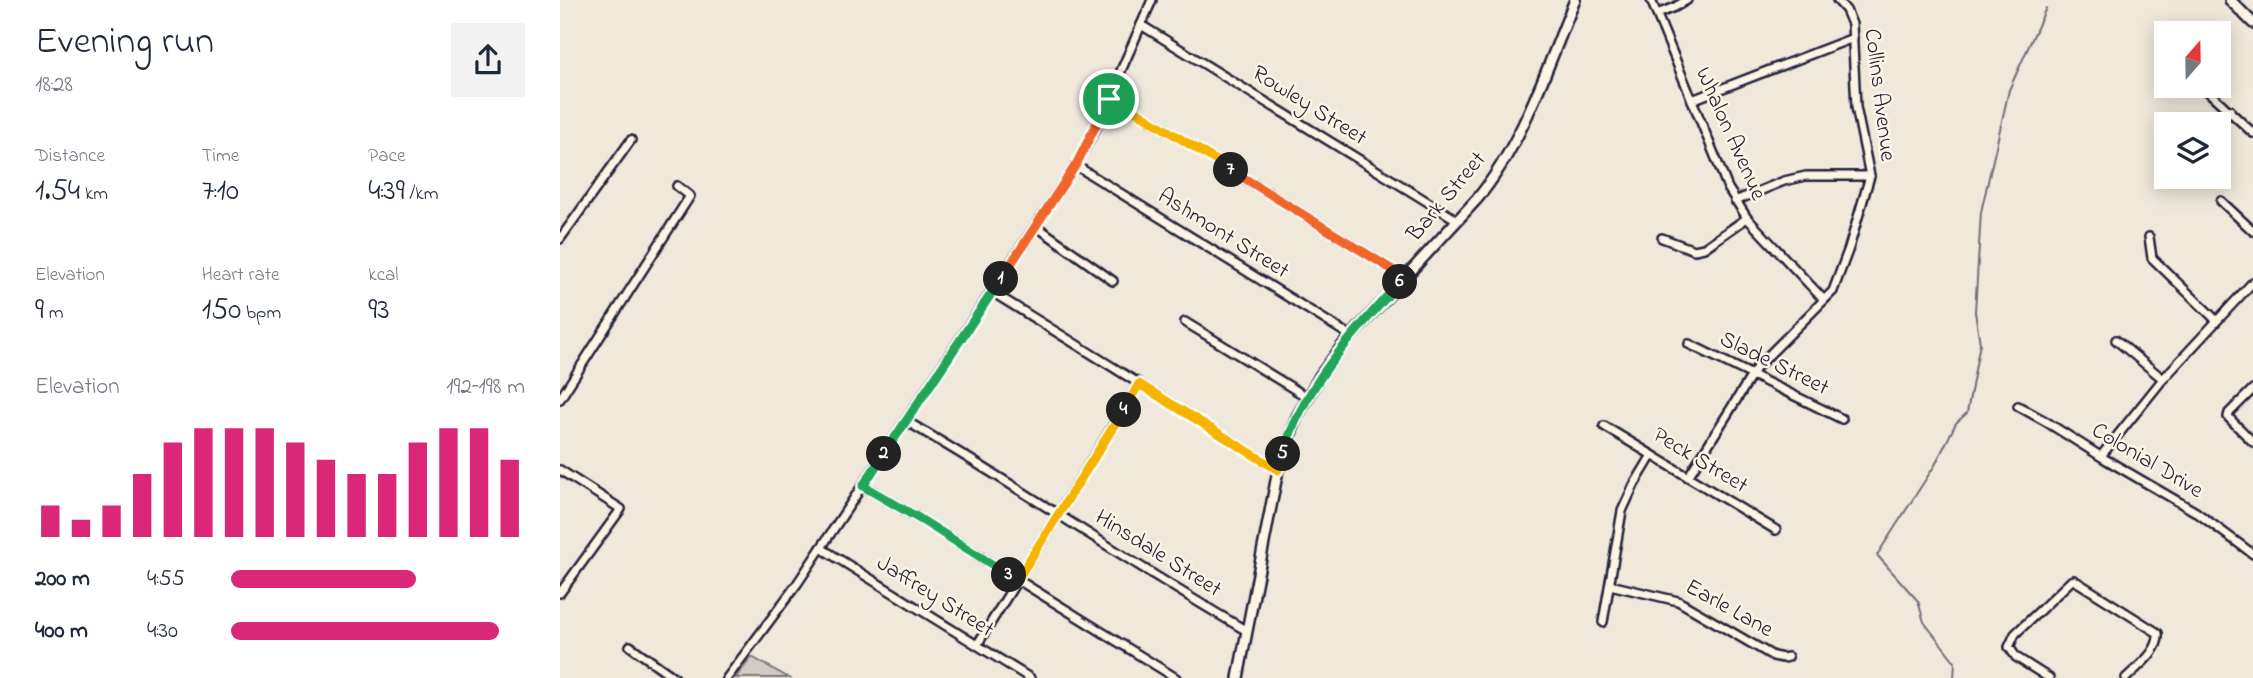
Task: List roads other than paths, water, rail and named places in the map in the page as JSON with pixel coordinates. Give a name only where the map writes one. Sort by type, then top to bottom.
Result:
[{"type":"main road","name":"Bark Street","points":[[1238,678],[1278,470],[1288,438],[1307,397],[1351,336],[1487,187],[1513,145],[1575,0]]},
{"type":"main road","points":[[2230,0],[2252,19]]},
{"type":"street","points":[[727,678],[797,584],[1075,165],[1095,130],[1152,0]]},
{"type":"street","name":"Whalon Avenue","points":[[1651,0],[1735,201],[1746,218],[1824,300]]},
{"type":"street","points":[[1657,14],[1675,8],[1687,0]]},
{"type":"street","name":"Collins Avenue","points":[[1688,477],[1751,375],[1824,300],[1838,281],[1870,176],[1856,107],[1853,38],[1849,17],[1837,0]]},
{"type":"street","name":"Rowley Street","points":[[1140,25],[1457,220]]},
{"type":"street","points":[[1692,100],[1853,38]]},
{"type":"street","points":[[1110,95],[1404,277]]},
{"type":"street","points":[[2216,98],[2253,133]]},
{"type":"street","points":[[560,239],[631,140]]},
{"type":"street","name":"Ashmont Street","points":[[1075,165],[1351,336]]},
{"type":"street","points":[[1735,201],[1784,181],[1806,176],[1870,176]]},
{"type":"street","points":[[560,399],[690,197],[677,186]]},
{"type":"street","points":[[2221,201],[2253,231]]},
{"type":"street","points":[[1662,237],[1694,250],[1704,248],[1746,218]]},
{"type":"street","points":[[1036,226],[1113,281]]},
{"type":"street","points":[[2149,237],[2152,258],[2216,320]]},
{"type":"street","points":[[2101,456],[2162,379],[2253,282]]},
{"type":"street","points":[[992,292],[1278,470]]},
{"type":"street","points":[[1185,322],[1307,397]]},
{"type":"street","points":[[2116,340],[2162,379]]},
{"type":"street","name":"Slade Street","points":[[1689,344],[1842,419]]},
{"type":"street","points":[[977,645],[1139,384]]},
{"type":"street","points":[[2253,389],[2228,417],[2253,442]]},
{"type":"street","name":"Colonial Drive","points":[[2018,406],[2196,512],[2253,554]]},
{"type":"street","name":"Hinsdale Street","points":[[906,421],[1247,631]]},
{"type":"street","name":"Peck Street","points":[[1604,426],[1776,530]]},
{"type":"street","points":[[1603,622],[1622,511],[1652,455]]},
{"type":"street","points":[[560,470],[621,509],[560,593]]},
{"type":"street","points":[[863,486],[1175,678]]},
{"type":"street","name":"Jaffrey Street","points":[[821,548],[1030,678]]},
{"type":"street","points":[[2049,678],[2015,657],[2009,647],[2015,634],[2074,580],[2158,633],[2159,640],[2154,650],[2126,678]]},
{"type":"street","name":"Earle Lane","points":[[1610,585],[1678,601],[1773,656],[1788,657]]},
{"type":"street","points":[[630,646],[675,678]]},
{"type":"waterway","points":[[1954,678],[1955,662],[1924,622],[1918,601],[1877,555],[1935,465],[1956,423],[1967,413],[1980,343],[1975,312],[1981,212],[2009,90],[2046,8]]}]
